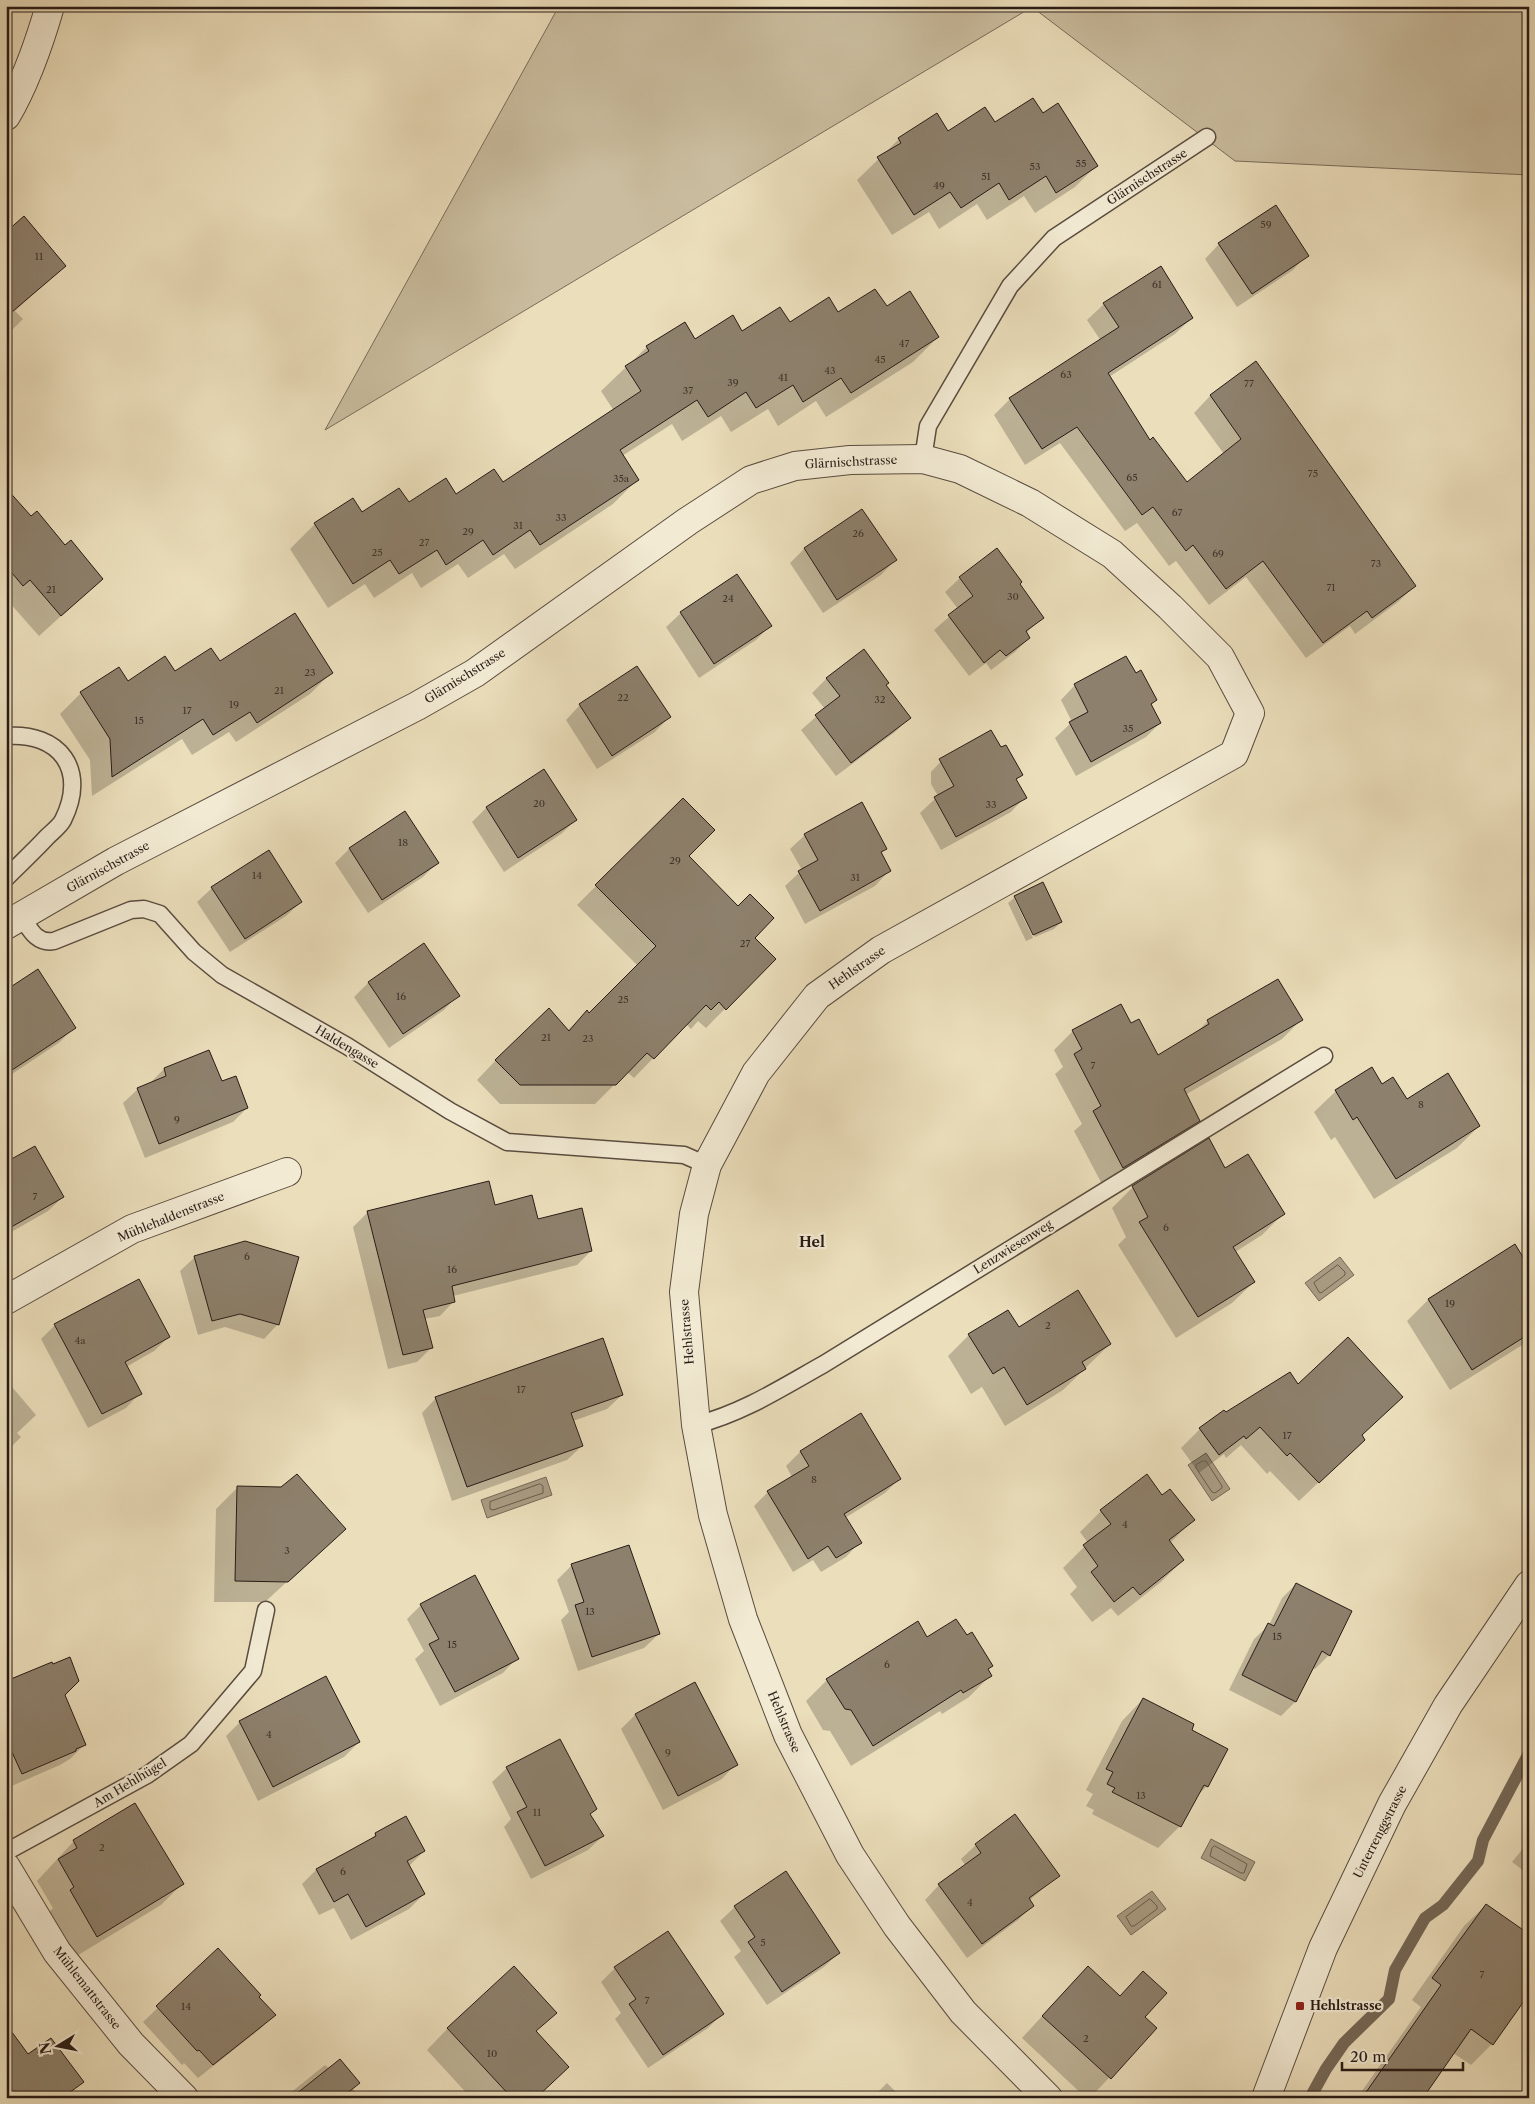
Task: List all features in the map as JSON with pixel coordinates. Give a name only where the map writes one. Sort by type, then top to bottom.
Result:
[{"type":"street","points":[[6,116],[20,93],[42,35],[50,6]]},
{"type":"street","name":"Glärnischstrasse","points":[[14,920],[116,861],[417,706],[475,672],[688,521],[751,480],[795,466],[850,460],[923,459],[960,469],[1026,500],[1112,554],[1170,607],[1220,657],[1250,713]]},
{"type":"street","name":"Hehlstrasse","points":[[1048,2098],[964,2012],[897,1926],[850,1855],[788,1735],[743,1619],[713,1515],[696,1425],[684,1292],[694,1214],[707,1165],[756,1073],[817,996],[881,950],[1234,754],[1250,713]]},
{"type":"street","name":"Mühlehaldenstrasse","points":[[6,1300],[132,1230],[287,1172]]},
{"type":"street","name":"Unterrenggstrasse","points":[[1266,2098],[1323,1948],[1392,1804],[1448,1705],[1529,1584]]},
{"type":"street","name":"Mühlemattstrasse","points":[[6,1867],[57,1952],[131,2044],[184,2098]]},
{"type":"lane","name":"Glärnischstrasse","points":[[923,459],[928,426],[1010,286],[1054,238],[1207,137]]},
{"type":"lane","points":[[6,736],[30,736],[51,744],[64,757],[73,774],[71,797],[63,821],[6,878]]},
{"type":"lane","name":"Haldengasse","points":[[14,920],[46,943],[131,910],[144,909],[160,914],[194,952],[222,975],[348,1046],[450,1111],[507,1142],[684,1155],[707,1165]]},
{"type":"lane","name":"Lenzwiesenweg","points":[[696,1425],[719,1420],[750,1406],[824,1364],[1324,1056]]},
{"type":"lane","name":"Am Hehlhügel","points":[[6,1852],[147,1775],[191,1744],[254,1671],[266,1610]]},
{"type":"shaded area","points":[[559,6],[1529,6],[1529,175],[1235,161],[1032,7],[325,430]]},
{"type":"water","points":[[1340,1257],[1354,1275],[1319,1301],[1305,1283]]},
{"type":"water","points":[[1206,1453],[1230,1489],[1212,1501],[1188,1465]]},
{"type":"water","points":[[546,1477],[552,1495],[487,1518],[481,1500]]},
{"type":"water","points":[[1211,1839],[1255,1862],[1245,1881],[1201,1858]]},
{"type":"water","points":[[1152,1891],[1166,1909],[1131,1935],[1117,1916]]},
{"type":"building","points":[[1033,98],[1043,113],[1058,103],[1098,166],[1056,193],[1046,176],[1009,200],[999,183],[961,208],[950,192],[914,215],[877,157],[901,143],[898,138],[937,113],[948,131],[985,107],[995,122]]},
{"type":"building","points":[[1276,205],[1309,256],[1252,294],[1218,243]]},
{"type":"building","points":[[24,216],[66,266],[6,317],[6,232]]},
{"type":"building","points":[[1161,266],[1193,318],[1108,373],[1150,440],[1153,437],[1187,482],[1241,439],[1210,395],[1256,361],[1416,586],[1372,618],[1367,611],[1323,643],[1263,561],[1226,589],[1193,545],[1186,551],[1153,507],[1142,515],[1077,427],[1042,449],[1009,398],[1119,327],[1103,303]]},
{"type":"building","points":[[875,289],[887,306],[910,291],[939,337],[851,393],[841,378],[803,402],[793,385],[756,408],[746,392],[708,417],[697,400],[620,450],[639,480],[540,545],[530,530],[493,555],[483,540],[446,565],[437,550],[399,574],[390,560],[353,584],[314,523],[353,498],[362,512],[399,488],[409,502],[446,478],[456,494],[494,469],[503,482],[641,391],[625,366],[649,351],[646,346],[685,322],[695,339],[733,315],[742,331],[780,307],[790,322],[829,297],[838,312]]},
{"type":"building","points":[[6,488],[31,516],[37,511],[65,545],[71,540],[103,579],[61,616],[30,580],[23,586],[6,566]]},
{"type":"building","points":[[862,509],[897,560],[837,600],[804,548]]},
{"type":"building","points":[[997,548],[1022,582],[1020,584],[1044,618],[1026,631],[1030,638],[1006,656],[1000,650],[984,663],[948,615],[973,596],[959,577]]},
{"type":"building","points":[[737,574],[772,626],[714,664],[680,612]]},
{"type":"building","points":[[295,613],[333,673],[257,723],[250,712],[213,735],[203,719],[112,777],[110,739],[80,692],[119,667],[128,681],[165,656],[175,671],[211,648],[220,661]]},
{"type":"building","points":[[864,649],[889,683],[886,685],[911,718],[851,763],[815,715],[840,696],[826,678]]},
{"type":"building","points":[[1126,656],[1136,673],[1141,670],[1157,700],[1151,704],[1161,723],[1091,762],[1069,722],[1088,712],[1074,684]]},
{"type":"building","points":[[637,666],[671,717],[612,756],[579,704]]},
{"type":"building","points":[[991,730],[1001,747],[1006,745],[1023,775],[1016,779],[1027,798],[956,837],[934,797],[954,786],[939,759]]},
{"type":"building","points":[[544,769],[577,820],[518,858],[486,807]]},
{"type":"building","points":[[683,798],[715,830],[689,856],[738,906],[750,894],[774,918],[755,938],[776,959],[726,1010],[719,1002],[711,1010],[706,1005],[654,1059],[647,1053],[616,1085],[520,1085],[495,1060],[549,1008],[569,1031],[587,1010],[589,1013],[656,946],[595,885]]},
{"type":"building","points":[[862,802],[887,849],[881,852],[891,871],[820,911],[798,871],[818,860],[804,834]]},
{"type":"building","points":[[405,811],[439,863],[382,900],[349,848]]},
{"type":"building","points":[[269,850],[302,902],[245,939],[211,887]]},
{"type":"building","points":[[1043,882],[1062,922],[1033,935],[1014,896]]},
{"type":"building","points":[[424,943],[460,996],[403,1034],[368,982]]},
{"type":"building","points":[[38,969],[76,1028],[6,1074],[6,990]]},
{"type":"building","points":[[1278,979],[1303,1020],[1184,1089],[1200,1121],[1123,1168],[1093,1111],[1101,1106],[1074,1054],[1082,1049],[1072,1030],[1121,1004],[1131,1023],[1139,1019],[1158,1055],[1209,1024],[1207,1020]]},
{"type":"building","points":[[209,1050],[222,1081],[236,1076],[248,1108],[159,1144],[137,1088],[166,1076],[164,1068]]},
{"type":"building","points":[[1372,1067],[1382,1084],[1393,1077],[1407,1099],[1448,1073],[1480,1126],[1396,1179],[1357,1117],[1353,1120],[1335,1090]]},
{"type":"building","points":[[1209,1138],[1225,1168],[1248,1154],[1285,1214],[1233,1247],[1255,1282],[1198,1317],[1139,1222],[1148,1217],[1132,1186]]},
{"type":"building","points":[[35,1146],[64,1197],[6,1230],[6,1162]]},
{"type":"building","points":[[489,1181],[495,1205],[532,1195],[538,1219],[582,1208],[592,1251],[452,1286],[455,1302],[423,1310],[433,1348],[403,1355],[367,1211]]},
{"type":"building","points":[[245,1241],[299,1257],[279,1325],[240,1314],[212,1321],[194,1256]]},
{"type":"building","points":[[1515,1244],[1529,1267],[1529,1334],[1472,1370],[1428,1299]]},
{"type":"building","points":[[139,1279],[170,1337],[125,1362],[142,1394],[102,1414],[54,1324]]},
{"type":"building","points":[[1078,1290],[1111,1344],[1082,1362],[1086,1369],[1027,1405],[1004,1367],[993,1374],[968,1334],[1008,1310],[1019,1327]]},
{"type":"building","points":[[1348,1337],[1403,1397],[1362,1435],[1365,1440],[1319,1483],[1290,1453],[1287,1456],[1260,1427],[1246,1439],[1244,1436],[1219,1455],[1199,1428],[1224,1410],[1226,1412],[1290,1372],[1298,1384]]},
{"type":"building","points":[[603,1338],[623,1395],[571,1413],[583,1446],[467,1487],[435,1397]]},
{"type":"building","points":[[861,1413],[901,1479],[844,1514],[862,1543],[836,1558],[828,1546],[808,1559],[767,1491],[809,1466],[800,1451]]},
{"type":"building","points":[[297,1474],[346,1529],[288,1582],[235,1581],[237,1486],[281,1487]]},
{"type":"building","points":[[1147,1474],[1162,1495],[1170,1489],[1195,1520],[1169,1540],[1184,1560],[1140,1595],[1133,1587],[1114,1602],[1091,1572],[1098,1566],[1083,1545],[1111,1524],[1100,1510]]},
{"type":"building","points":[[629,1545],[660,1634],[592,1657],[575,1605],[584,1602],[571,1564]]},
{"type":"building","points":[[475,1575],[519,1659],[455,1692],[429,1644],[439,1639],[420,1604]]},
{"type":"building","points":[[1296,1583],[1352,1611],[1330,1656],[1322,1651],[1296,1702],[1242,1675],[1268,1623],[1274,1626]]},
{"type":"building","points":[[956,1619],[967,1635],[972,1632],[993,1666],[988,1669],[992,1676],[963,1693],[961,1690],[873,1746],[851,1710],[845,1709],[826,1679],[918,1621],[927,1637]]},
{"type":"building","points":[[70,1657],[79,1681],[65,1695],[86,1745],[22,1774],[6,1739],[6,1681],[52,1662],[53,1664]]},
{"type":"building","points":[[326,1676],[360,1742],[273,1787],[239,1721]]},
{"type":"building","points":[[695,1682],[738,1765],[678,1796],[635,1714]]},
{"type":"building","points":[[1143,1698],[1194,1724],[1192,1730],[1228,1749],[1208,1787],[1204,1785],[1181,1827],[1112,1792],[1115,1788],[1107,1784],[1113,1772],[1106,1769]]},
{"type":"building","points":[[560,1739],[597,1809],[590,1814],[604,1836],[545,1866],[517,1812],[527,1807],[506,1767]]},
{"type":"building","points":[[135,1803],[184,1884],[97,1937],[70,1890],[74,1887],[58,1859],[77,1848],[73,1840]]},
{"type":"building","points":[[1015,1814],[1060,1876],[1029,1898],[1034,1906],[982,1944],[938,1884],[981,1853],[975,1844]]},
{"type":"building","points":[[406,1816],[425,1851],[407,1861],[425,1894],[366,1927],[348,1894],[334,1902],[316,1869],[376,1836],[375,1833]]},
{"type":"building","points":[[786,1871],[840,1953],[782,1992],[748,1942],[755,1937],[734,1906]]},
{"type":"building","points":[[1486,1904],[1529,1934],[1529,1994],[1493,2045],[1471,2029],[1423,2098],[1362,2098],[1441,1985],[1432,1978]]},
{"type":"building","points":[[668,1931],[724,2014],[663,2055],[629,2004],[636,1999],[614,1967]]},
{"type":"building","points":[[218,1948],[261,1995],[259,1997],[276,2015],[213,2065],[199,2050],[197,2051],[156,2006]]},
{"type":"building","points":[[514,1966],[557,2013],[536,2031],[569,2067],[536,2098],[512,2098],[447,2028]]},
{"type":"building","points":[[1088,1966],[1120,1996],[1143,1971],[1167,1993],[1145,2017],[1157,2028],[1111,2079],[1042,2016]]},
{"type":"building","points":[[6,2024],[28,2054],[51,2038],[84,2082],[62,2098],[6,2098]]},
{"type":"building","points":[[340,2059],[360,2083],[341,2098],[291,2098]]},
{"type":"waterway","points":[[1310,2098],[1326,2069],[1344,2043],[1389,1999],[1395,1970],[1425,1918],[1443,1905],[1478,1861],[1483,1840],[1529,1753]]},
{"type":"place","name":"Hehlstrasse","points":[[1300,2006]]},
{"type":"district","name":"Hel","points":[[812,1242]]}]
